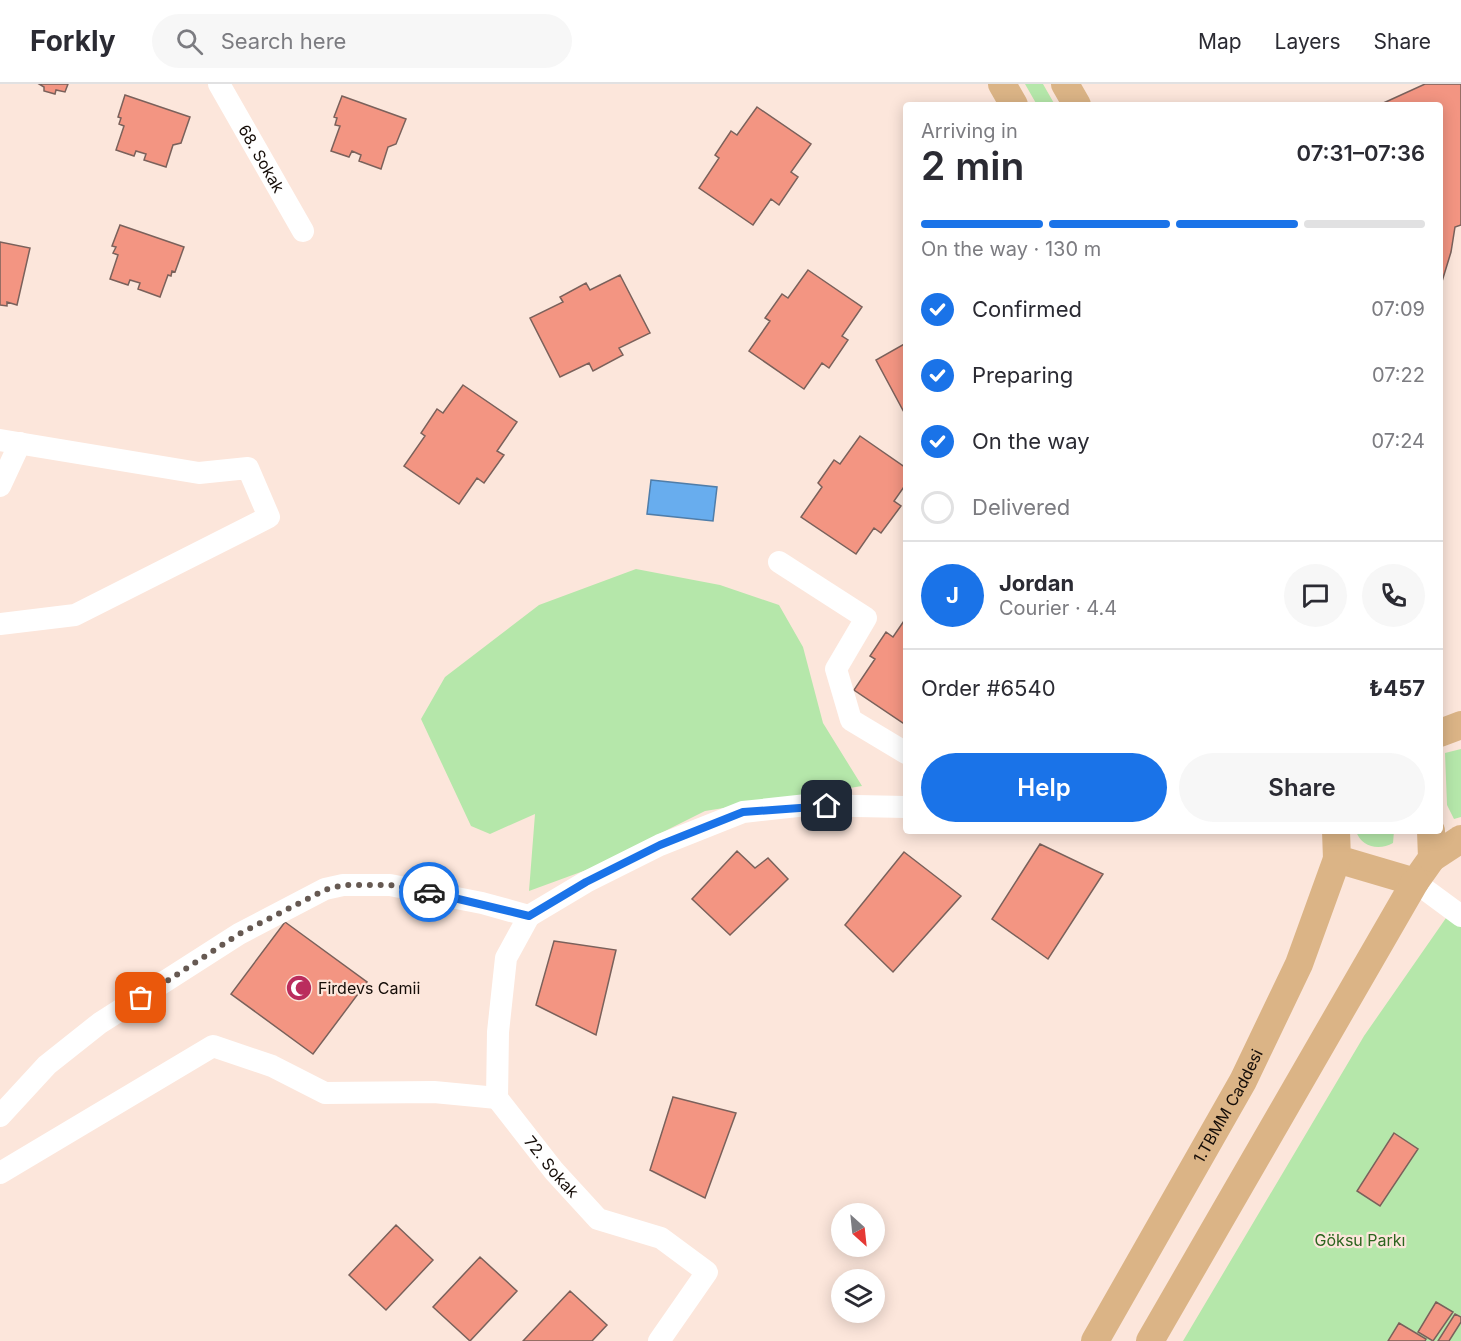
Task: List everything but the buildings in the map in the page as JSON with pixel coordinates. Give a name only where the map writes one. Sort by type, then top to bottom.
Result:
[{"type":"main road","points":[[1002,84],[1012,102]]},
{"type":"main road","points":[[1065,84],[1075,102]]},
{"type":"main road","points":[[1443,732],[1461,725]]},
{"type":"main road","points":[[1336,834],[1337,859],[1415,882]]},
{"type":"main road","points":[[1150,1341],[1415,882],[1447,846]]},
{"type":"main road","name":"1.TBMM Caddesi","points":[[1095,1341],[1243,1081],[1299,964],[1337,859]]},
{"type":"street","name":"68. Sokak","points":[[219,84],[303,231]]},
{"type":"street","points":[[0,486],[10,442],[199,473],[248,468],[269,517],[75,615],[0,624]]},
{"type":"street","points":[[779,562],[866,618],[836,669],[851,720],[903,751]]},
{"type":"street","points":[[0,1173],[213,1046],[272,1066],[325,1093],[434,1092],[497,1098],[498,1032],[506,958],[529,916],[586,882],[660,845],[743,812],[807,805],[903,807]]},
{"type":"street","points":[[1415,882],[1461,916]]},
{"type":"street","points":[[0,1116],[47,1065],[100,1023],[239,934],[325,890],[343,885],[390,885],[482,903],[529,916]]},
{"type":"street","name":"72. Sokak","points":[[497,1098],[554,1171],[598,1219],[661,1238],[707,1272],[659,1341]]},
{"type":"green space","points":[[1025,84],[1043,84],[1053,102],[1035,102]]},
{"type":"green space","points":[[636,569],[720,585],[779,605],[803,647],[823,723],[862,786],[705,811],[589,869],[529,891],[535,814],[490,834],[471,826],[421,719],[445,677],[539,605]]},
{"type":"green space","points":[[1461,749],[1461,817],[1454,819],[1447,805],[1445,753]]},
{"type":"green space","points":[[1357,834],[1394,834],[1393,843],[1382,847],[1366,844]]},
{"type":"green space","name":"Göksu Parkı","points":[[1461,905],[1461,1341],[1183,1341],[1364,1036],[1446,918]]},
{"type":"water","points":[[651,480],[717,487],[713,521],[647,514]]},
{"type":"way so far","points":[[141,998],[239,934],[325,890],[343,885],[390,885],[429,892]]},
{"type":"place","name":"Firdevs Camii","points":[[299,988]]},
{"type":"route","points":[[429,892],[529,916],[586,882],[660,845],[743,812],[807,805],[827,806]]}]
